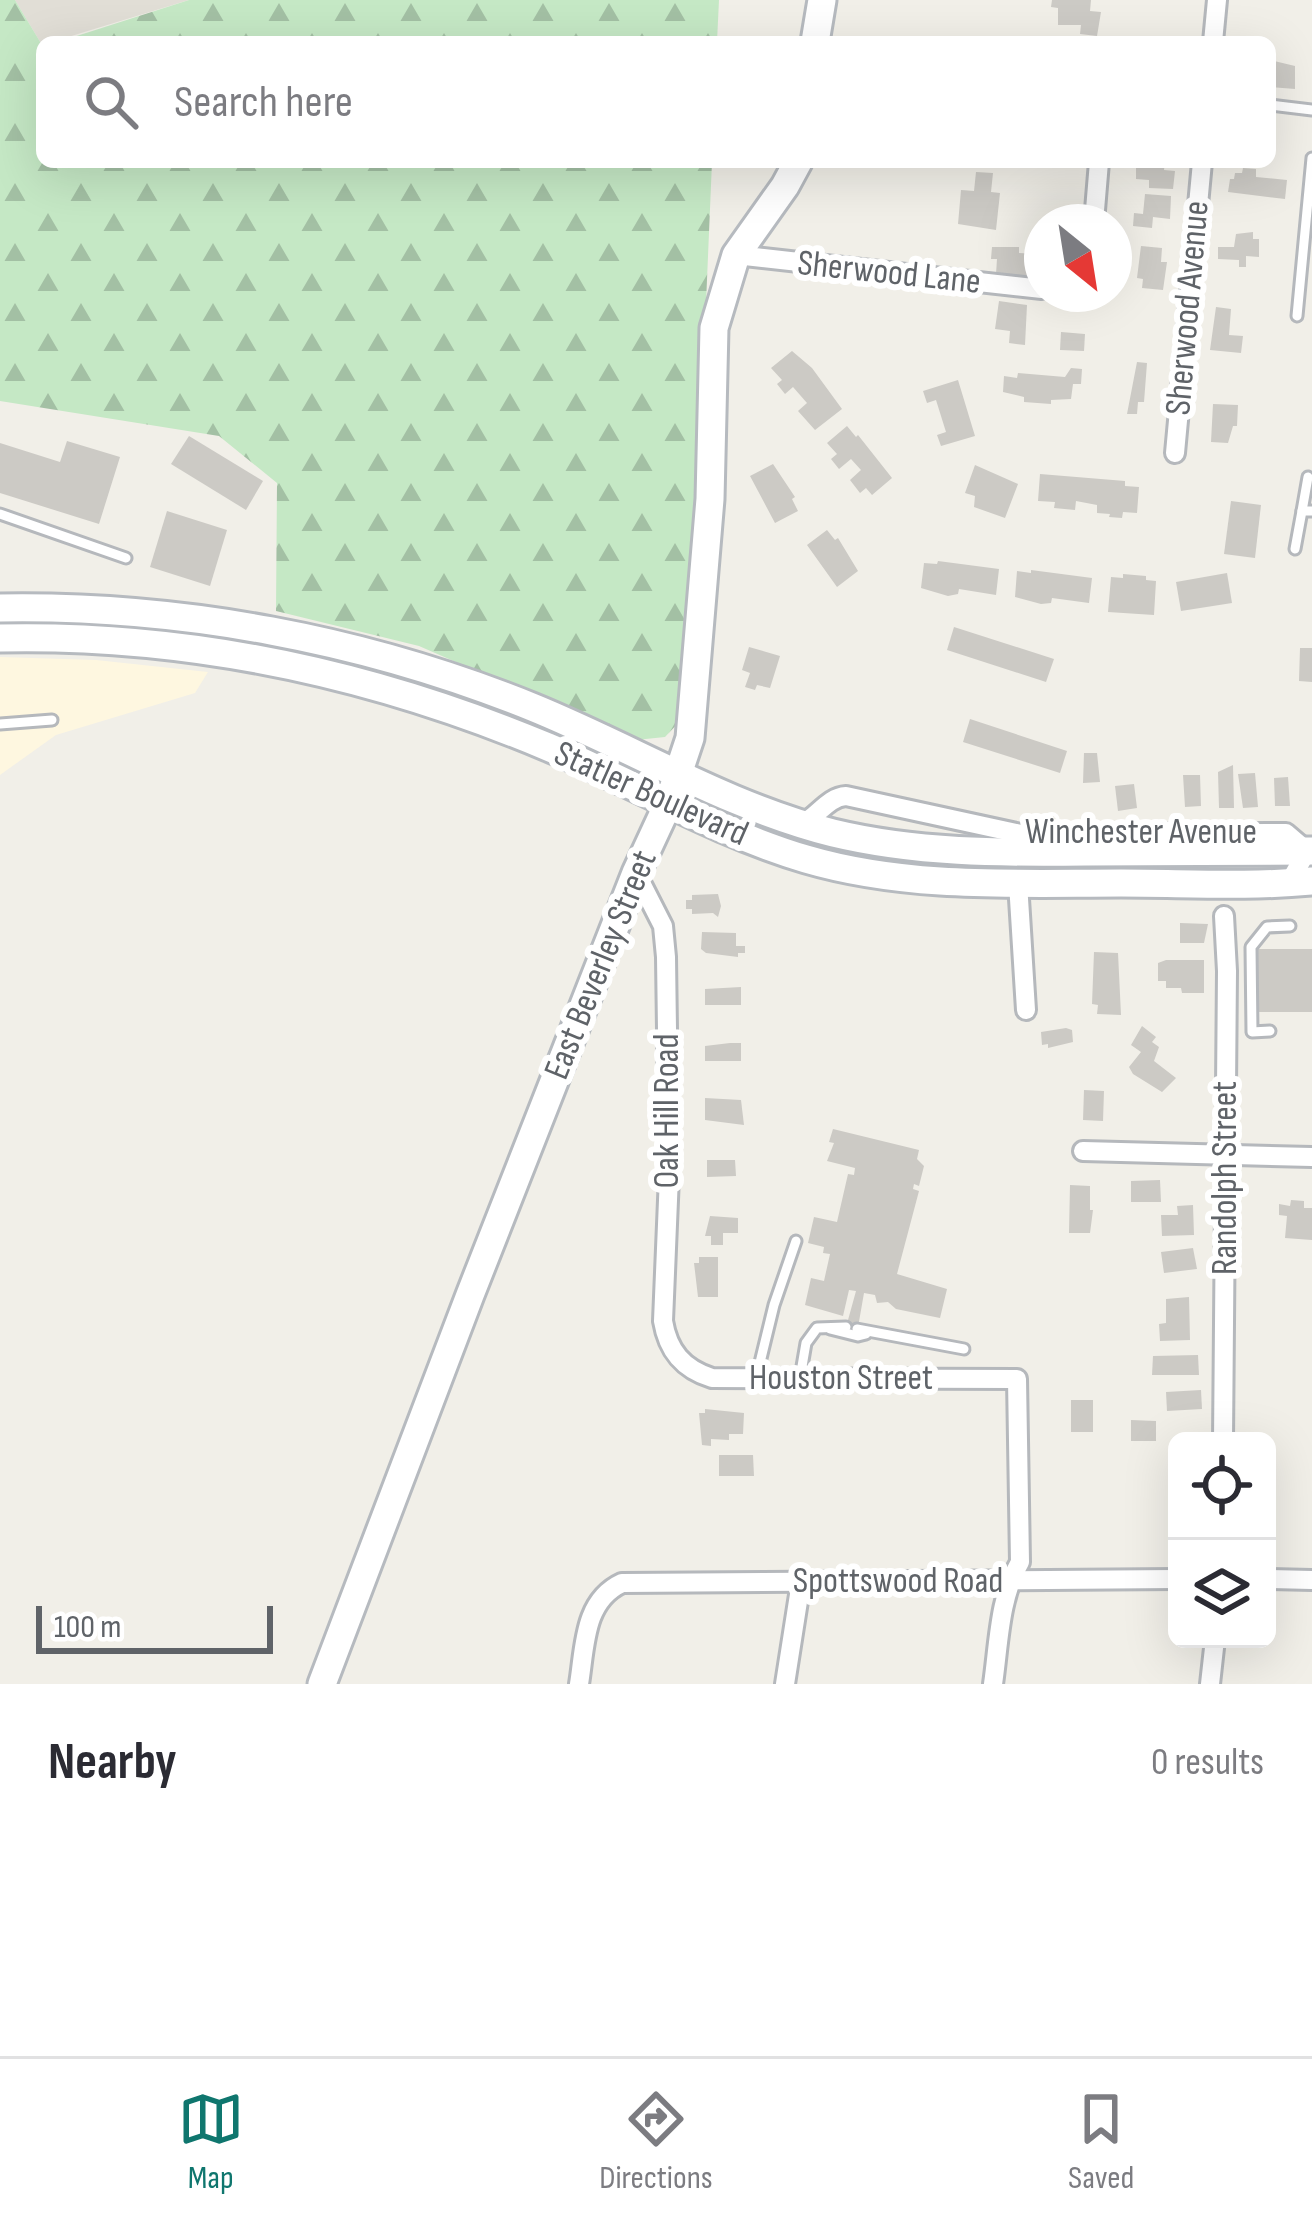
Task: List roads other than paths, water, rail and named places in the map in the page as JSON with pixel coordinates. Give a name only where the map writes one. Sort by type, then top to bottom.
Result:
[{"type":"main road","points":[[816,36],[822,0]]},
{"type":"main road","name":"East Beverley Street","points":[[322,1684],[690,738],[710,499],[711,349],[719,303],[736,255],[795,168]]},
{"type":"main road","name":"Statler Boulevard","points":[[0,608],[186,618],[350,649],[499,694],[742,804],[863,840],[936,850],[1310,851]]},
{"type":"main road","name":"Statler Boulevard","points":[[0,638],[141,643],[334,675],[479,719],[668,804],[808,860],[904,877],[1018,883],[1304,883]]},
{"type":"street","points":[[1214,36],[1217,0]]},
{"type":"street","points":[[1096,204],[1098,168]]},
{"type":"street","name":"Sherwood Avenue","points":[[1174,453],[1201,168]]},
{"type":"street","name":"Sherwood Lane","points":[[736,255],[1024,287]]},
{"type":"street","name":"Winchester Avenue","points":[[802,824],[816,817],[829,801],[846,796],[1021,834],[1280,832],[1310,851],[1304,883]]},
{"type":"street","name":"Oak Hill Road","points":[[636,873],[663,926],[666,957],[669,1176],[663,1321],[674,1353]]},
{"type":"street","points":[[1018,883],[1026,1010]]},
{"type":"street","name":"Randolph Street","points":[[1223,1432],[1224,916]]},
{"type":"street","points":[[1083,1151],[1312,1157]]},
{"type":"street","name":"Houston Street","points":[[674,1353],[706,1377],[1017,1379],[1020,1562],[1009,1580]]},
{"type":"street","name":"Spottswood Road","points":[[579,1684],[590,1615],[618,1585],[1168,1579]]},
{"type":"street","points":[[1276,1579],[1312,1580]]},
{"type":"street","points":[[993,1684],[1009,1580]]},
{"type":"street","points":[[784,1684],[801,1582]]},
{"type":"street","points":[[1210,1684],[1215,1648]]},
{"type":"lane","points":[[1276,107],[1312,110]]},
{"type":"lane","points":[[1297,316],[1312,158]]},
{"type":"lane","points":[[1294,549],[1307,511],[1308,477]]},
{"type":"lane","points":[[0,514],[127,558]]},
{"type":"lane","points":[[0,724],[52,720]]},
{"type":"lane","points":[[1270,1031],[1252,1031],[1251,947],[1267,927],[1290,926]]},
{"type":"lane","points":[[756,1379],[796,1241]]},
{"type":"lane","points":[[827,1327],[858,1336],[871,1332]]},
{"type":"lane","points":[[800,1378],[806,1343],[817,1328],[852,1328],[964,1349]]}]
